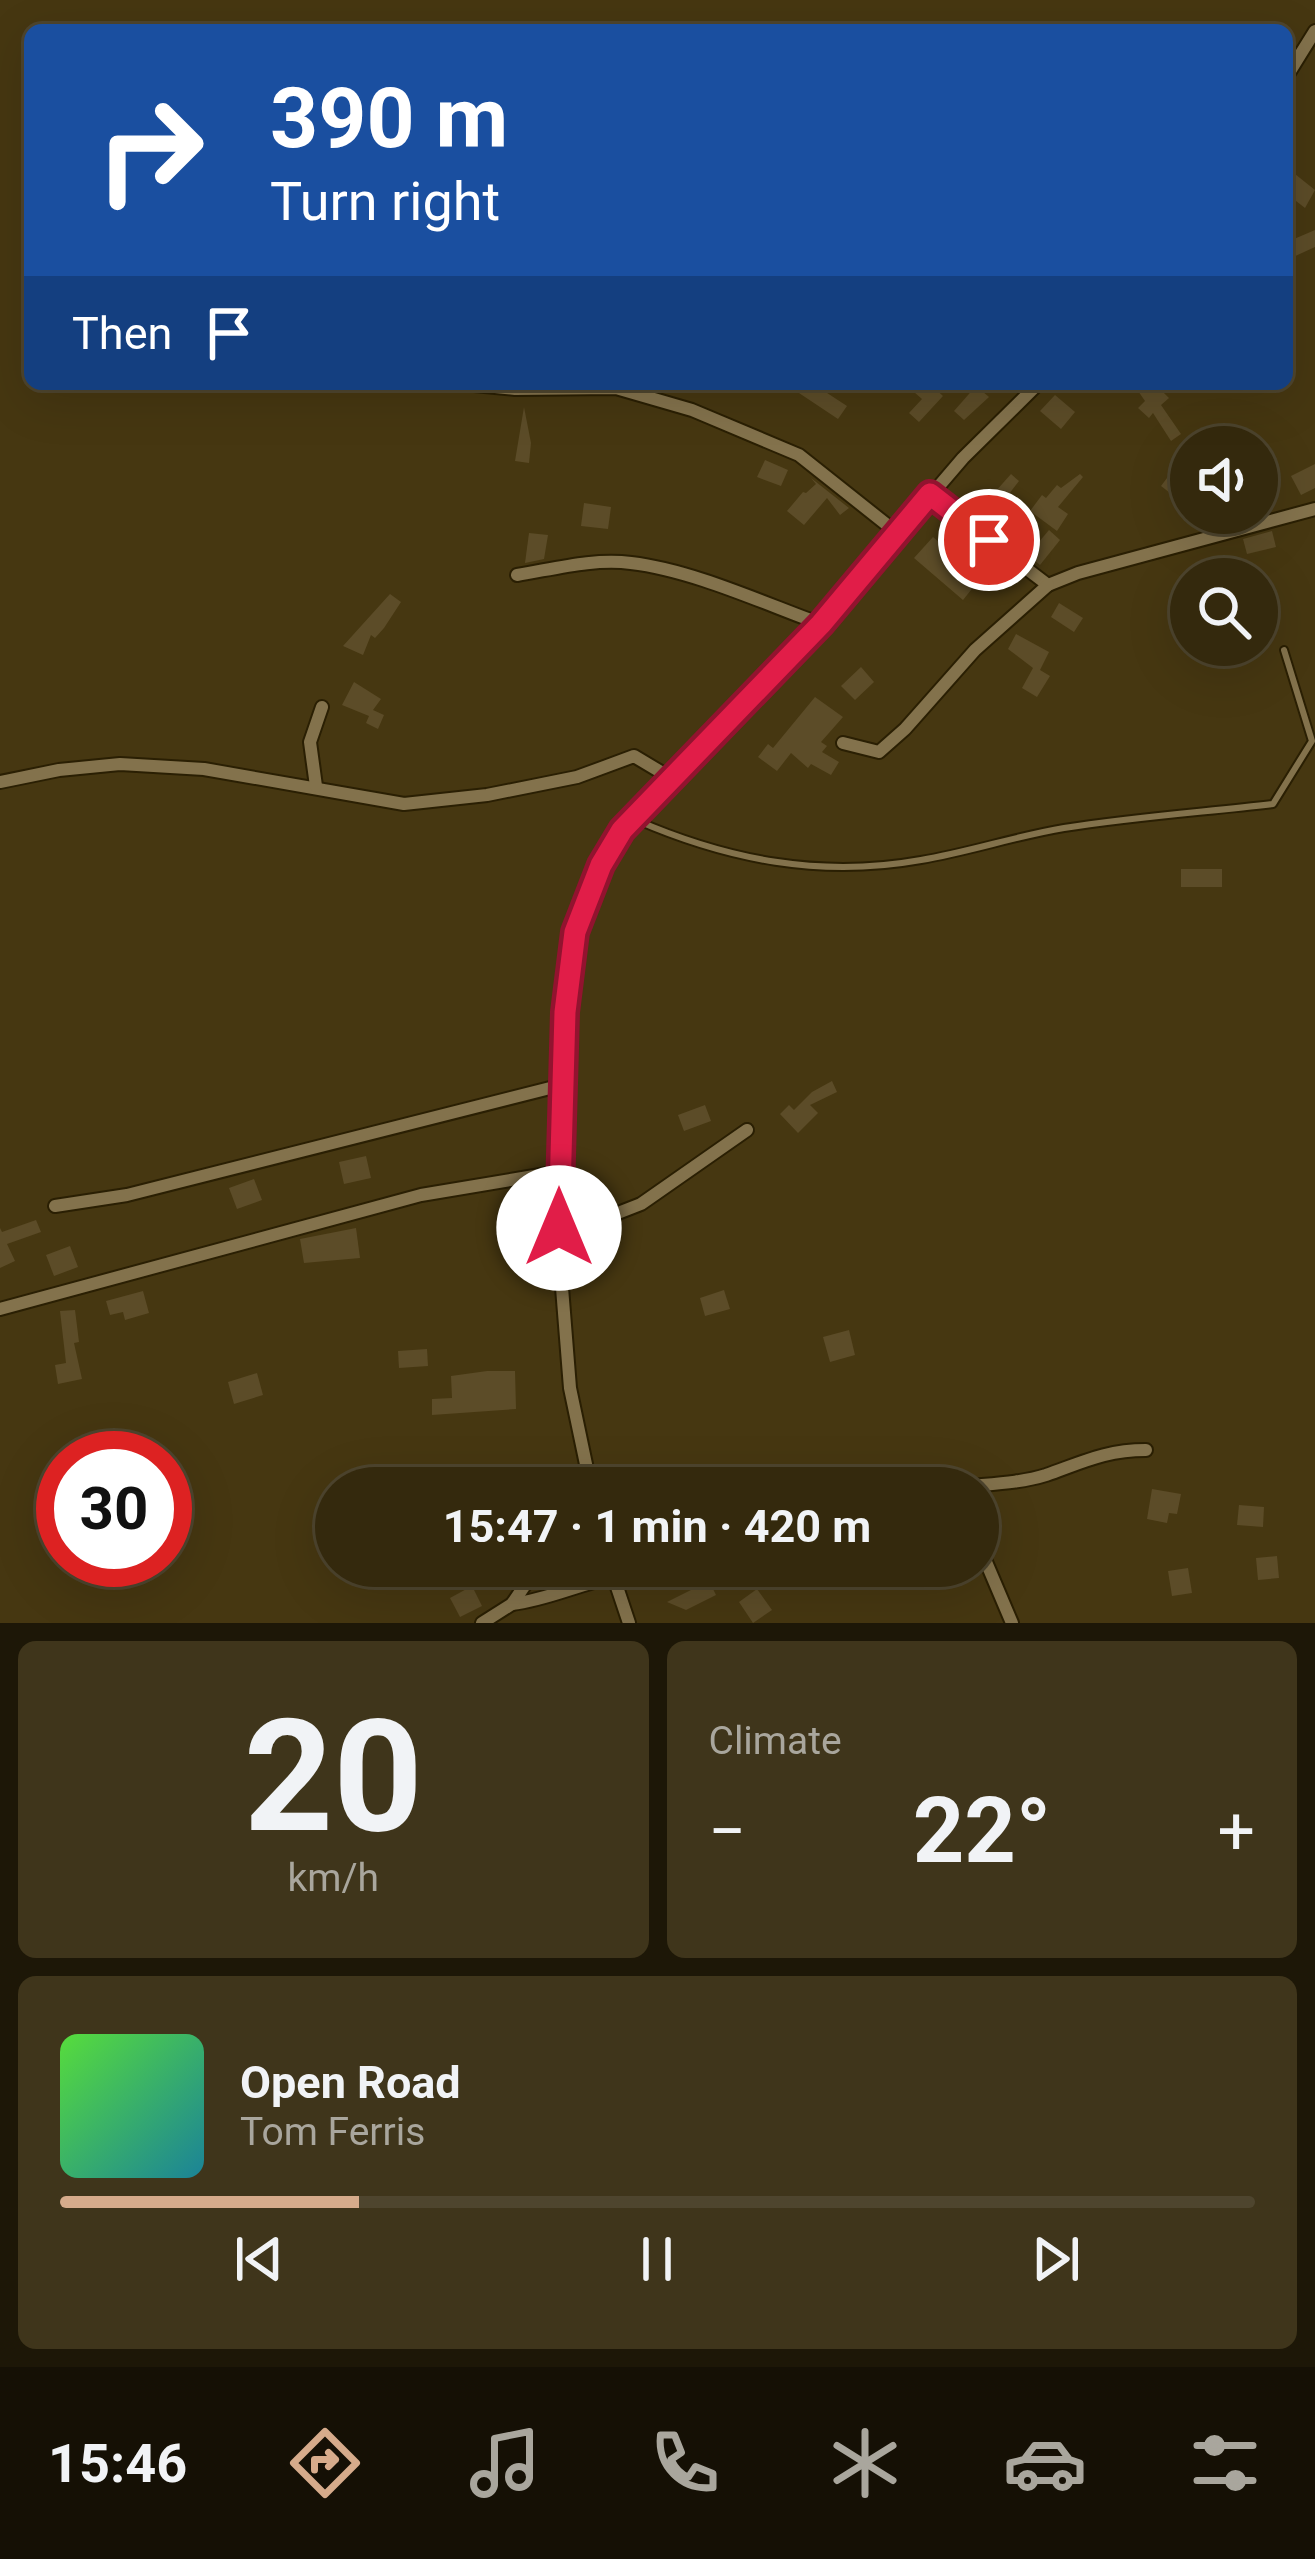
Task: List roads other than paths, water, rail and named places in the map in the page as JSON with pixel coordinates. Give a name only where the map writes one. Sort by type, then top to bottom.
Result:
[{"type":"street","points":[[1293,67],[1315,32]]},
{"type":"street","points":[[623,390],[692,410],[799,454],[896,532]]},
{"type":"street","points":[[587,1467],[570,1388],[558,1172],[565,1012],[575,932],[601,865],[632,818],[821,624],[930,494],[1033,390]]},
{"type":"street","points":[[930,494],[1048,585]]},
{"type":"street","points":[[843,742],[879,752],[975,650],[1048,585],[1315,509]]},
{"type":"street","points":[[518,575],[583,564],[631,563],[821,624]]},
{"type":"street","points":[[316,786],[310,742],[322,707]]},
{"type":"street","points":[[0,782],[121,764],[204,769],[404,804],[487,795],[577,777],[634,756],[671,778]]},
{"type":"street","points":[[55,1207],[128,1195],[562,1085]]},
{"type":"street","points":[[559,1236],[641,1204],[747,1130]]},
{"type":"street","points":[[0,1310],[421,1195],[558,1172]]},
{"type":"street","points":[[999,1482],[1044,1476],[1073,1462],[1121,1450],[1147,1450]]},
{"type":"street","points":[[482,1623],[512,1604],[524,1587]]},
{"type":"street","points":[[512,1604],[537,1601],[574,1587]]},
{"type":"street","points":[[617,1587],[628,1623]]},
{"type":"street","points":[[997,1587],[1012,1623]]},
{"type":"lane","points":[[632,818],[686,842],[748,858],[796,867],[852,869],[920,860],[1064,828],[1273,804],[1312,740],[1284,650]]}]
